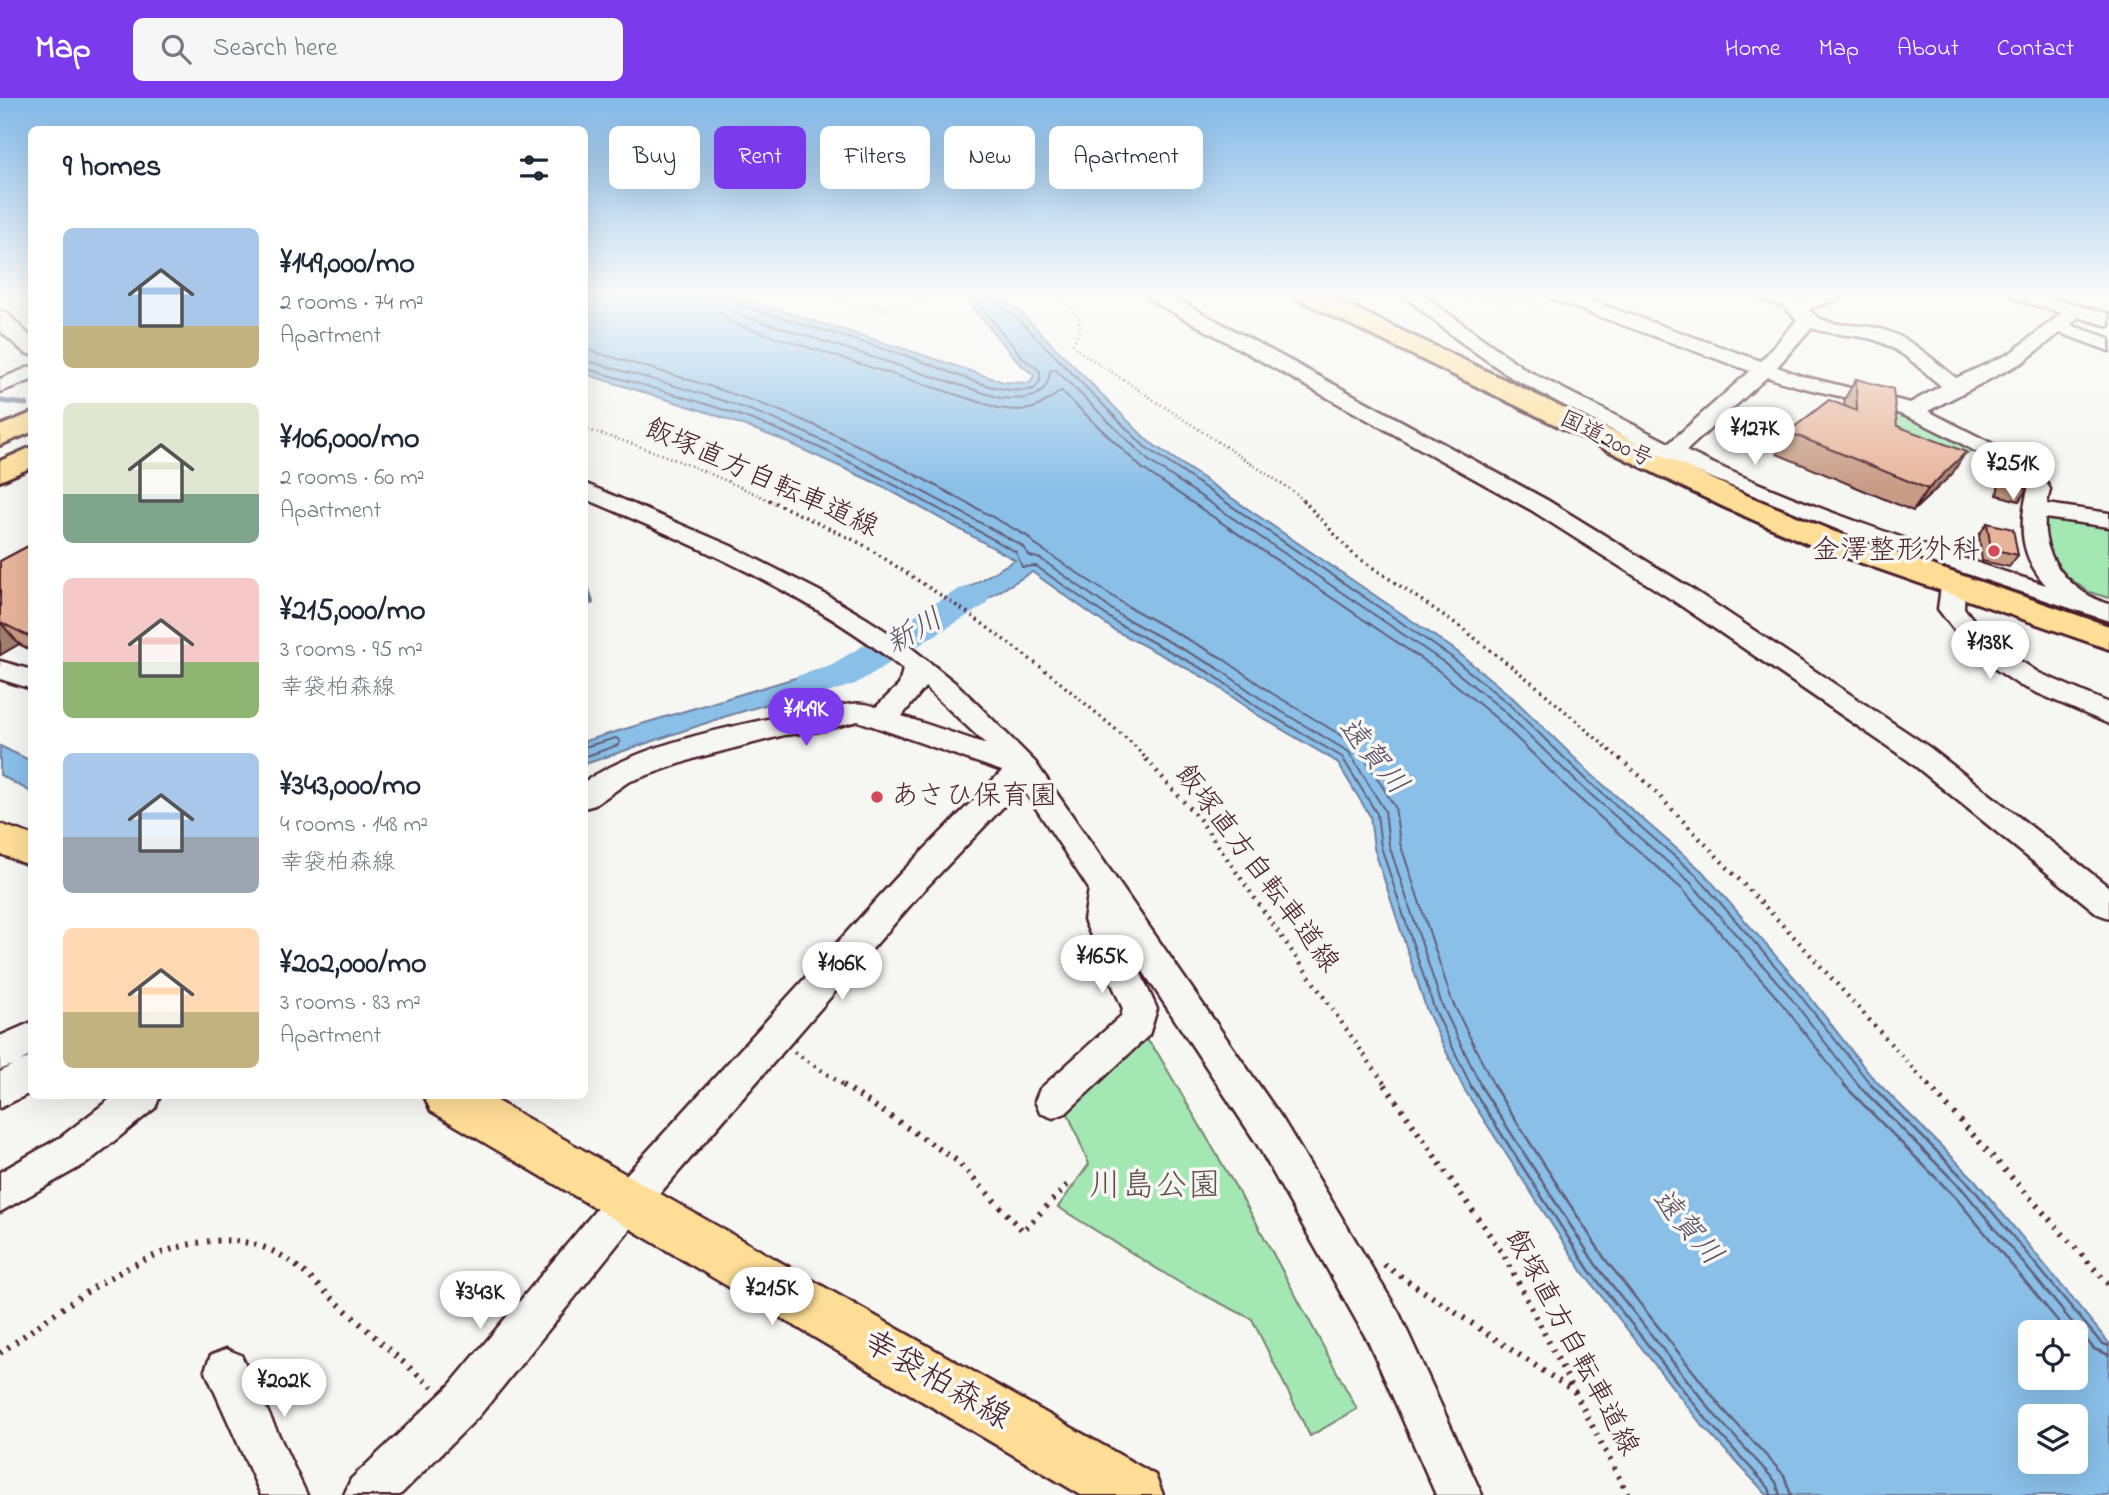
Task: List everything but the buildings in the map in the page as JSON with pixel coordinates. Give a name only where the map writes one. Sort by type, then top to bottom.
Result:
[{"type":"highway","name":"国道200号","points":[[1460,360],[1518,385],[1664,458],[1735,501],[1824,538],[1953,586],[2109,638]]},
{"type":"highway","points":[[0,437],[28,423]]},
{"type":"highway","points":[[0,449],[28,433]]},
{"type":"highway","points":[[0,461],[28,446]]},
{"type":"highway","points":[[0,472],[28,457]]},
{"type":"main road","points":[[0,839],[28,850]]},
{"type":"main road","name":"幸袋柏森線","points":[[452,1099],[1135,1495]]},
{"type":"street","points":[[1274,360],[1539,505],[1683,595],[1919,754],[2109,905]]},
{"type":"street","points":[[1492,360],[1518,385]]},
{"type":"street","points":[[1739,360],[1806,384],[1887,402],[1912,411],[2028,471],[2039,489],[2033,509],[2032,534],[2040,563],[2082,604]]},
{"type":"street","points":[[1772,360],[1664,458],[1889,542],[2109,613]]},
{"type":"street","points":[[1922,360],[1954,387]]},
{"type":"street","points":[[1912,411],[1954,387],[2011,360]]},
{"type":"street","points":[[0,386],[28,374]]},
{"type":"street","points":[[588,492],[740,560],[846,618],[917,667],[984,724],[1025,769],[1270,1132],[1384,1328],[1459,1495]]},
{"type":"street","points":[[2033,509],[2109,520]]},
{"type":"street","points":[[1953,586],[1951,609],[1981,647],[2029,679],[2109,714]]},
{"type":"street","points":[[880,718],[895,707],[910,690],[917,676],[917,667]]},
{"type":"street","points":[[0,670],[28,679]]},
{"type":"street","points":[[588,794],[618,774],[690,749],[784,725],[819,721],[859,711],[1025,769]]},
{"type":"street","points":[[367,1495],[456,1409],[628,1201],[772,1039],[918,875],[1004,785],[1025,769]]},
{"type":"street","points":[[1053,1101],[1137,1024],[1140,1009],[1100,920],[1105,886]]},
{"type":"street","points":[[0,1054],[28,1039]]},
{"type":"street","points":[[0,1091],[28,1075]]},
{"type":"street","points":[[0,1193],[74,1150],[138,1099]]},
{"type":"street","points":[[226,1370],[284,1495]]},
{"type":"path","points":[[1093,360],[1296,494],[1354,555],[1485,646],[1534,684],[1640,776],[1797,939],[2109,1285]]},
{"type":"path","name":"飯塚直方自転車道線","points":[[588,430],[624,440],[716,475],[862,544],[968,613],[1050,674],[1133,744],[1200,820],[1505,1257],[1628,1495]]},
{"type":"path","points":[[772,1039],[956,1160],[1023,1231],[1072,1180]]},
{"type":"path","points":[[0,1353],[134,1263],[174,1248],[227,1239],[267,1248],[299,1269],[456,1409]]},
{"type":"path","points":[[1374,1259],[1576,1393]]},
{"type":"green space","points":[[1883,406],[1908,414],[1975,450],[1953,460],[1885,427]]},
{"type":"green space","points":[[2043,515],[2109,523],[2109,598],[2089,592],[2048,563]]},
{"type":"green space","name":"川島公園","points":[[1142,1034],[1157,1052],[1256,1222],[1357,1409],[1310,1436],[1252,1319],[1180,1283],[1058,1207],[1089,1164],[1064,1104]]},
{"type":"water","name":"遠賀川","points":[[588,360],[938,360],[1003,382],[1030,383],[1034,375],[1017,360],[1068,360],[1148,441],[1455,650],[1513,698],[1592,775],[1702,871],[1799,983],[1871,1076],[1975,1180],[2109,1343],[2109,1495],[1767,1495],[1702,1425],[1584,1274],[1464,1089],[1427,1011],[1374,848],[1370,816],[1337,762],[1256,714],[1209,680],[1114,630],[1032,572],[931,632],[913,619],[1015,560],[880,485],[780,439],[710,413],[588,375]]},
{"type":"water","points":[[860,661],[869,670],[850,680],[727,716],[588,763],[588,740],[809,674],[813,680]]},
{"type":"water","points":[[0,746],[28,760],[28,790],[0,775]]},
{"type":"waterway","points":[[0,401],[26,404]]},
{"type":"waterway","points":[[588,592],[591,602]]},
{"type":"waterway","name":"新川","points":[[811,685],[842,675],[972,597]]},
{"type":"place","name":"金澤整形外科","points":[[1994,551]]},
{"type":"place","name":"あさひ保育園","points":[[877,797]]}]
